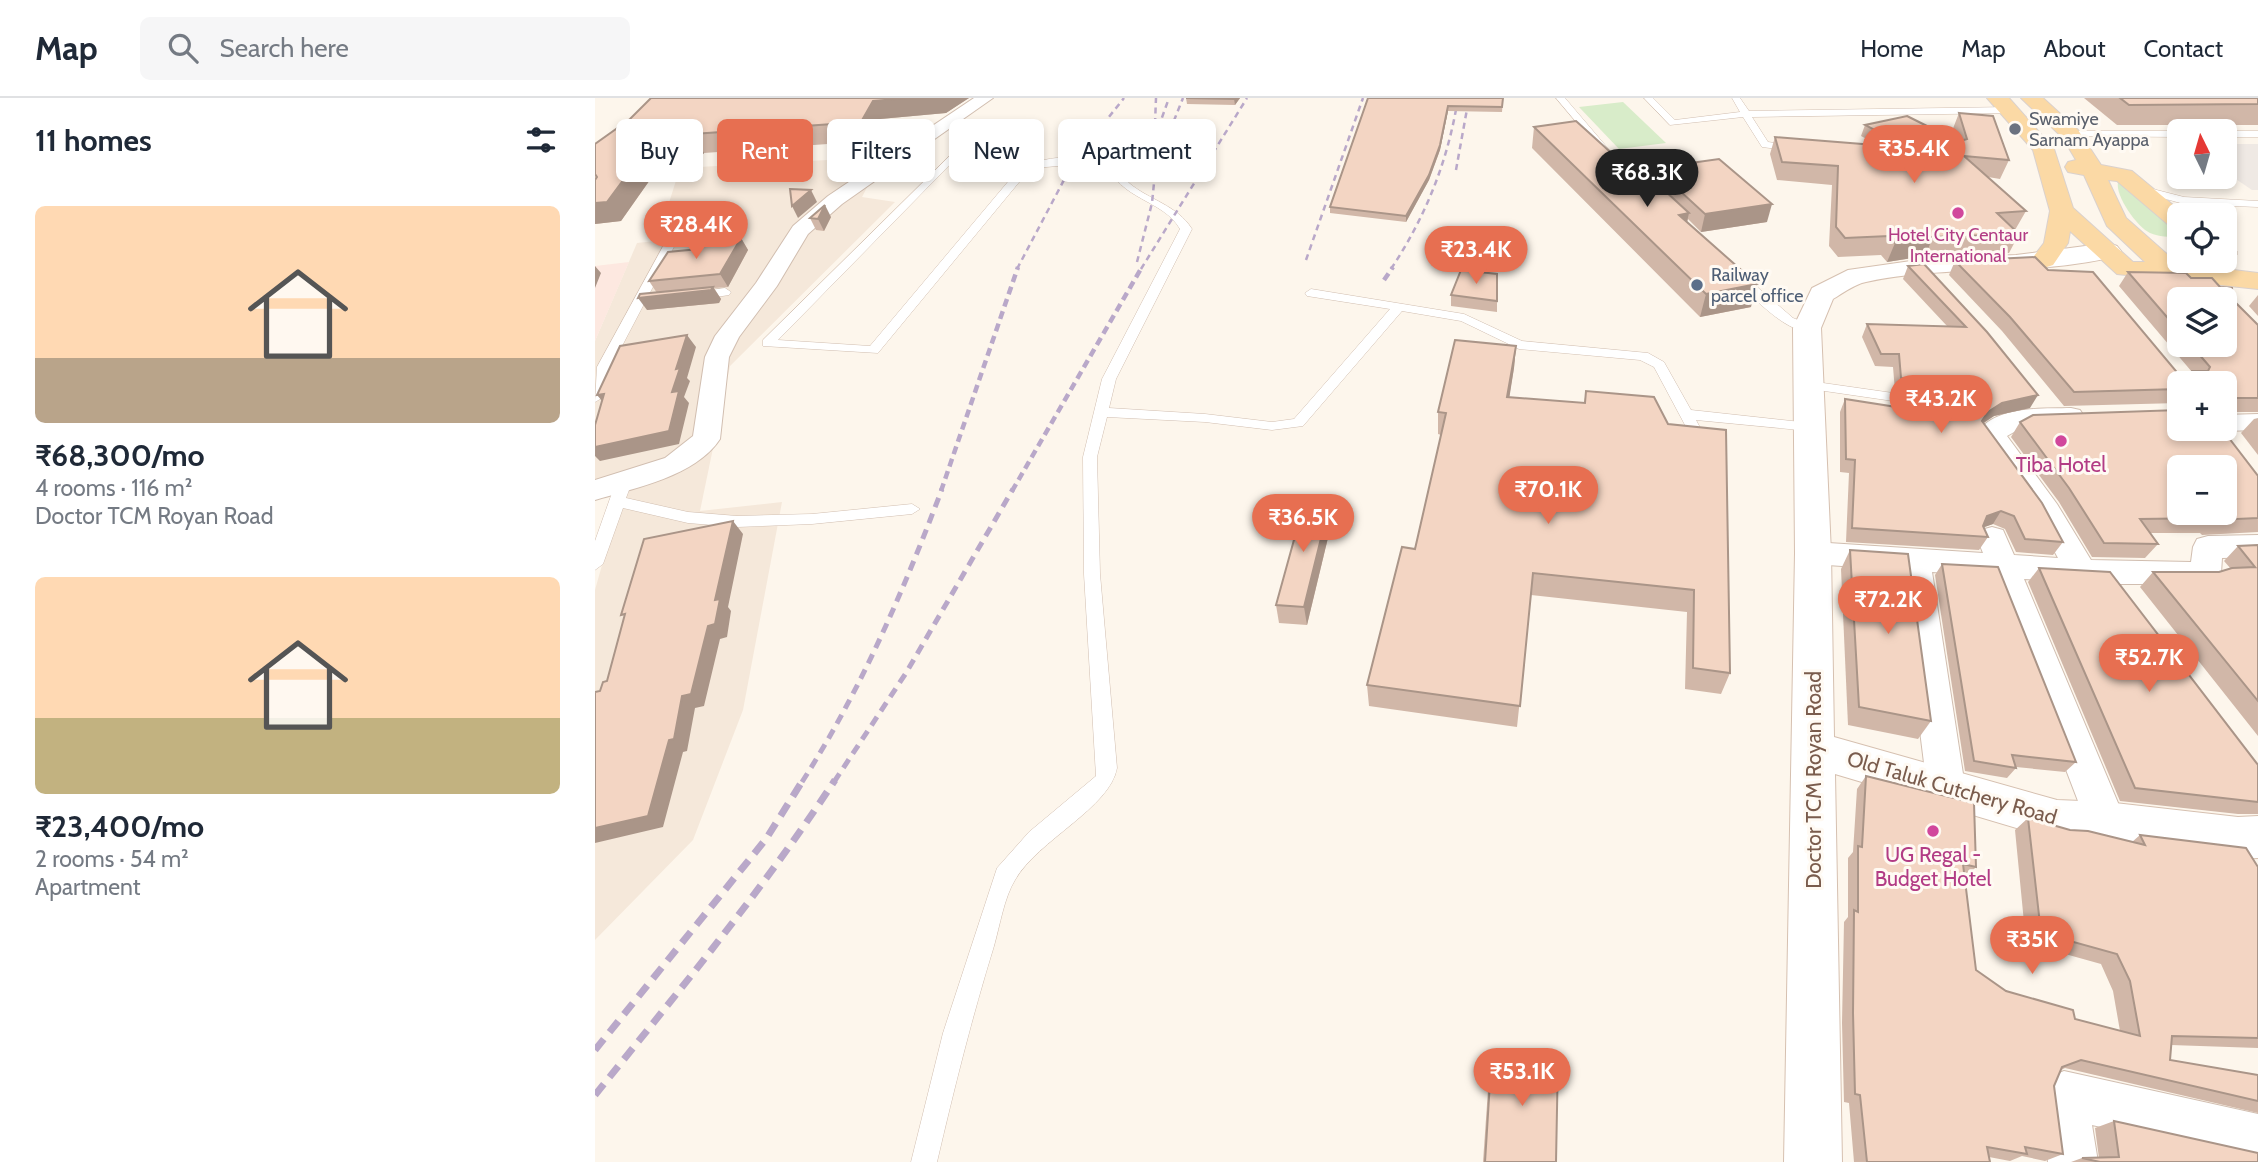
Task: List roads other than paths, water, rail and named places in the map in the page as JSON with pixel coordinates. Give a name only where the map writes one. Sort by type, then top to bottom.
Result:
[{"type":"main road","points":[[2031,98],[2071,134],[2092,168],[2115,220],[2146,250],[2167,259]]},
{"type":"main road","points":[[2004,104],[2043,149],[2062,211],[2106,269]]},
{"type":"main road","points":[[2048,164],[2092,168],[2124,176],[2167,213]]},
{"type":"main road","points":[[2030,262],[2056,243],[2062,211]]},
{"type":"main road","points":[[2106,269],[2146,250]]},
{"type":"main road","points":[[2237,254],[2258,261]]},
{"type":"main road","name":"Doctor TCM Royan Road","points":[[1813,1162],[1813,554],[1807,328],[1821,294],[1857,275],[1934,277],[2030,262],[2106,269]]},
{"type":"main road","points":[[2106,269],[2167,263]]},
{"type":"main road","points":[[2223,273],[2258,281]]},
{"type":"main road","name":"Old Taluk Cutchery Road","points":[[1814,750],[2057,820],[2106,822],[2251,848]]},
{"type":"street","points":[[595,490],[620,492],[675,464],[706,439],[717,357],[727,336],[766,286],[800,230],[835,200],[985,98]]},
{"type":"street","points":[[2096,415],[2046,406],[1991,433],[2094,571],[2133,605]]},
{"type":"street","points":[[2237,430],[2258,422]]},
{"type":"street","points":[[1813,554],[1915,562],[1998,551],[2094,571],[2205,573],[2208,547],[2258,546]]},
{"type":"street","points":[[1998,551],[2106,822]]},
{"type":"street","points":[[1915,562],[1946,787]]},
{"type":"street","points":[[2073,1162],[2064,1095],[2258,1138]]},
{"type":"lane","points":[[1560,98],[1616,161]]},
{"type":"lane","points":[[1648,98],[1673,123],[1746,114],[2004,104]]},
{"type":"lane","points":[[1736,98],[1765,145],[1805,150]]},
{"type":"lane","points":[[935,130],[939,130]]},
{"type":"lane","points":[[2071,134],[2167,134]]},
{"type":"lane","points":[[2237,134],[2258,134]]},
{"type":"lane","points":[[924,1162],[955,1033],[1005,875],[1036,839],[1073,811],[1105,779],[1107,768],[1092,574],[1090,457],[1109,379],[1186,229],[1183,222],[1117,177],[1111,159],[1044,163]]},
{"type":"lane","points":[[949,160],[768,343],[873,350],[1015,182]]},
{"type":"lane","points":[[2134,187],[2153,195],[2189,203]]},
{"type":"lane","points":[[2237,207],[2258,204]]},
{"type":"lane","points":[[595,397],[604,367],[643,301],[670,243]]},
{"type":"lane","points":[[1727,266],[1767,305],[1789,321],[1807,328]]},
{"type":"lane","points":[[687,296],[725,292]]},
{"type":"lane","points":[[1311,293],[1464,318],[1519,345],[1648,357],[1659,365],[1698,438]]},
{"type":"lane","points":[[1099,412],[1205,418],[1272,426],[1297,423],[1399,307]]},
{"type":"lane","points":[[1809,386],[1900,398]]},
{"type":"lane","points":[[1684,414],[1809,427]]},
{"type":"lane","points":[[595,564],[620,492],[711,520],[772,523],[912,509]]},
{"type":"railway","points":[[1018,267],[1074,161],[1124,98]]},
{"type":"railway","points":[[1155,119],[1156,98]]},
{"type":"railway","points":[[1137,262],[1152,203],[1160,123],[1169,98]]},
{"type":"railway","points":[[1175,119],[1183,98]]},
{"type":"railway","points":[[1141,269],[1247,98]]},
{"type":"railway","points":[[1306,260],[1363,98]]},
{"type":"railway","points":[[1391,269],[1415,229],[1434,187],[1448,144],[1458,98]]},
{"type":"railway","points":[[1456,170],[1469,98]]},
{"type":"railway","points":[[941,491],[1018,267]]},
{"type":"railway","points":[[1012,491],[1142,267]]},
{"type":"railway","points":[[1384,280],[1393,267]]},
{"type":"railway","points":[[802,782],[862,676],[912,565],[942,489]]},
{"type":"railway","points":[[834,782],[906,673],[1013,489]]},
{"type":"railway","points":[[595,1050],[766,839],[803,780]]},
{"type":"railway","points":[[595,1095],[749,901],[835,780]]},
{"type":"place","name":"Swamiye Sarnam Ayappa","points":[[2015,129]]},
{"type":"place","name":"Hotel City Centaur International","points":[[1958,213]]},
{"type":"place","name":"Railway parcel office","points":[[1697,285]]},
{"type":"place","name":"Tiba Hotel","points":[[2061,441]]},
{"type":"place","name":"UG Regal - Budget Hotel","points":[[1933,831]]}]
